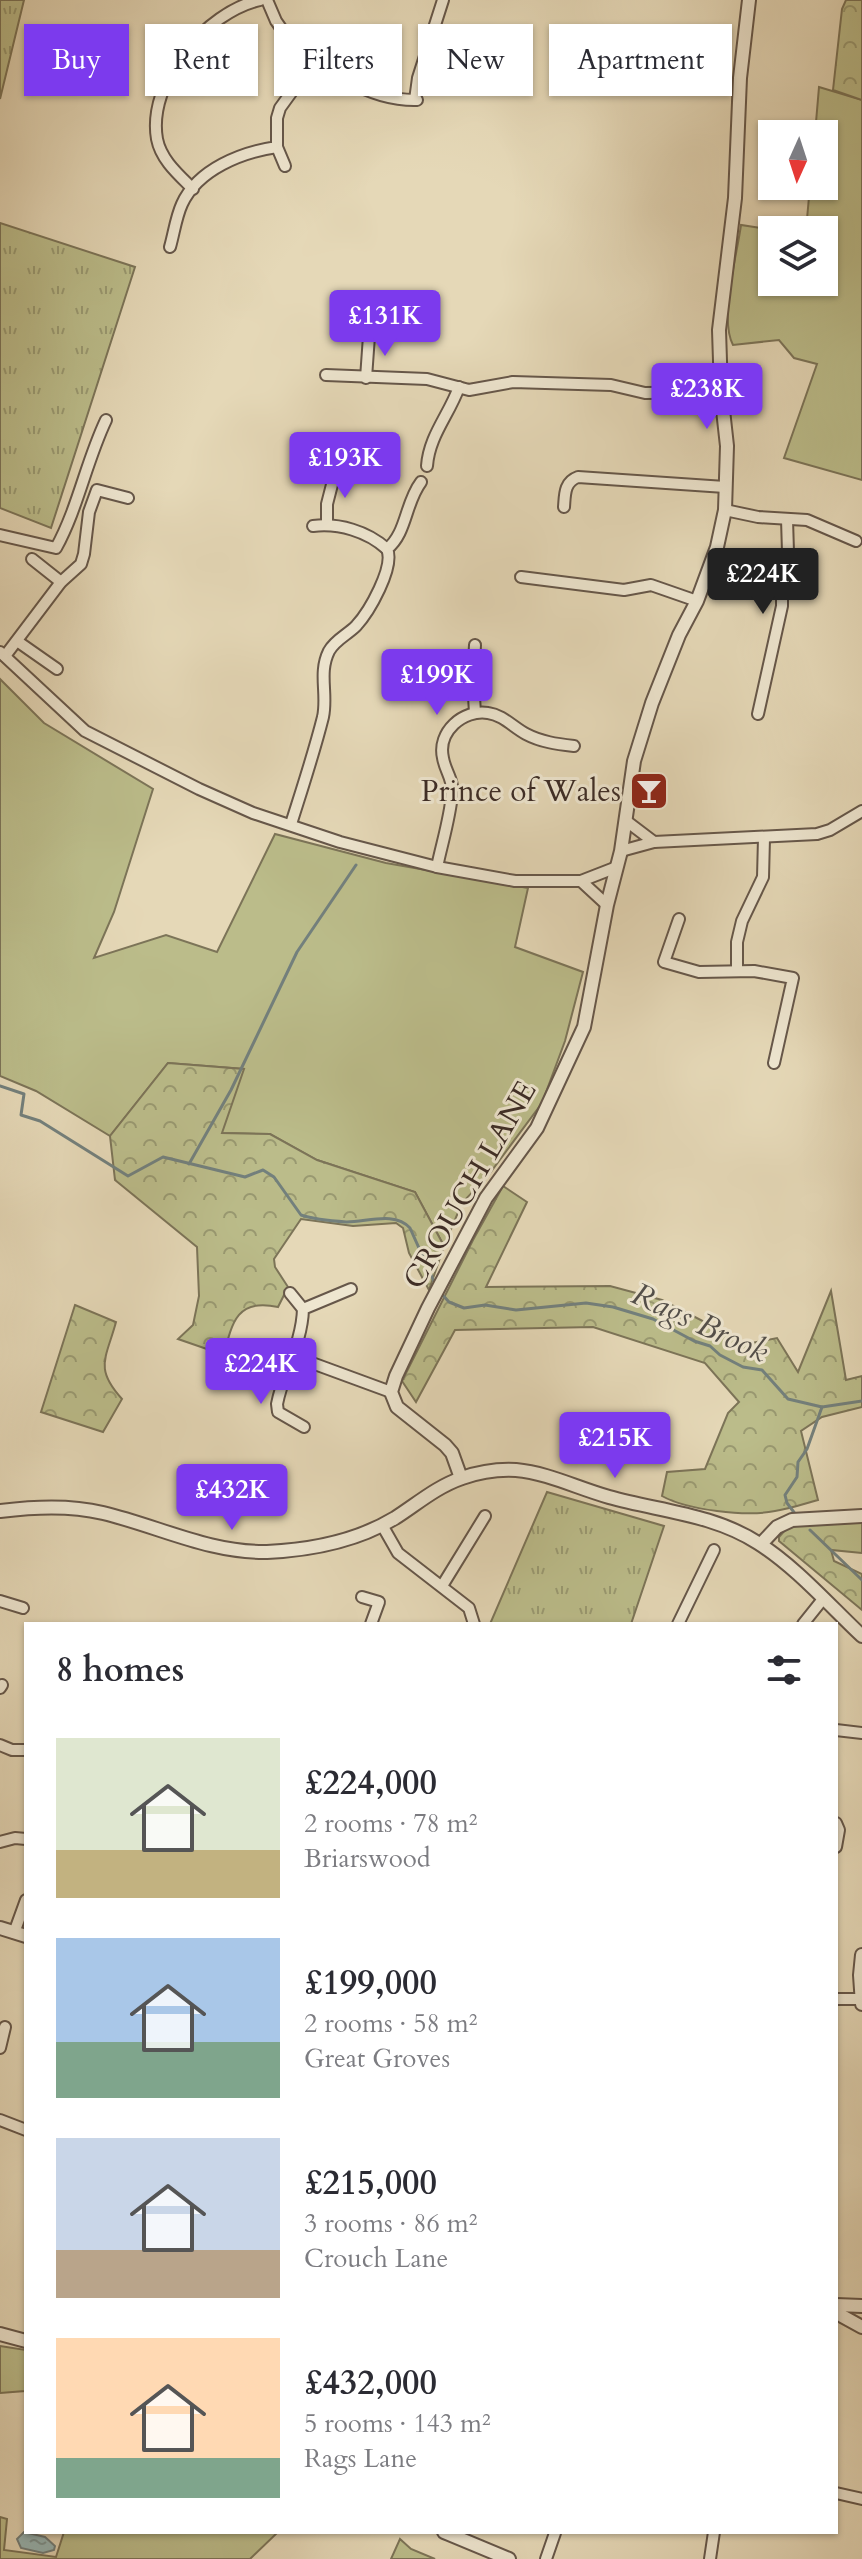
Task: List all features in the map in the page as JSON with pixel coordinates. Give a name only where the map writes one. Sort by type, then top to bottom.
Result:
[{"type":"street","points":[[193,189],[168,162],[158,144],[157,117],[162,98],[182,55],[197,36],[242,6],[260,0]]},
{"type":"street","points":[[267,0],[278,24]]},
{"type":"street","points":[[380,96],[416,100],[418,78],[443,0]]},
{"type":"street","name":"CROUCH LANE","points":[[391,1392],[428,1308],[486,1198],[537,1128],[584,1027],[607,905],[621,851],[634,761],[652,703],[717,547],[725,510],[727,446],[719,330],[735,198],[740,78],[749,0]]},
{"type":"street","points":[[285,166],[277,147],[277,118],[289,96]]},
{"type":"street","points":[[170,247],[183,202],[193,189],[230,160],[247,152],[277,147]]},
{"type":"street","points":[[366,378],[369,336]]},
{"type":"street","points":[[326,375],[427,379],[476,390],[513,382],[620,386],[645,393],[721,392]]},
{"type":"street","points":[[427,466],[431,441],[450,410],[459,387]]},
{"type":"street","points":[[0,535],[56,548],[66,531],[92,449],[106,420]]},
{"type":"street","points":[[327,524],[327,504],[336,469],[344,466],[362,473]]},
{"type":"street","points":[[564,507],[566,487],[578,477],[725,487]]},
{"type":"street","points":[[387,549],[402,528],[411,495],[421,482]]},
{"type":"street","points":[[128,498],[97,490],[89,512],[81,564],[61,582],[17,641],[2,654],[85,731],[253,813],[340,842],[437,867],[515,881],[581,881],[617,867]]},
{"type":"street","points":[[725,510],[818,523],[856,541]]},
{"type":"street","points":[[758,714],[782,606],[782,577],[788,552],[787,519]]},
{"type":"street","points":[[291,824],[323,717],[324,664],[334,643],[362,618],[390,564],[387,549],[378,541],[344,527],[327,524],[313,526]]},
{"type":"street","points":[[32,559],[61,582]]},
{"type":"street","points":[[521,577],[624,590],[651,585],[697,601]]},
{"type":"street","points":[[17,641],[57,669]]},
{"type":"street","points":[[475,645],[475,713]]},
{"type":"street","points":[[437,867],[452,794],[451,780],[443,759],[445,739],[456,721],[487,712],[546,742],[574,746]]},
{"type":"street","points":[[621,851],[654,842],[764,838],[830,830],[862,811]]},
{"type":"street","points":[[625,820],[654,842]]},
{"type":"street","points":[[737,970],[737,942],[742,921],[763,877],[764,838]]},
{"type":"street","points":[[581,881],[607,905]]},
{"type":"street","points":[[679,919],[664,962],[712,974],[737,970],[793,978],[774,1063]]},
{"type":"street","points":[[303,1309],[351,1289]]},
{"type":"street","points":[[290,1293],[303,1309],[301,1331],[279,1397],[278,1412],[304,1427]]},
{"type":"street","points":[[293,1359],[391,1392],[397,1407],[445,1445],[456,1462],[461,1478]]},
{"type":"street","points":[[0,1511],[74,1508],[103,1513],[201,1544],[244,1551],[288,1550],[321,1545],[382,1525],[432,1492],[461,1478],[498,1470],[532,1473],[609,1497],[710,1520],[737,1530],[761,1544],[862,1636]]},
{"type":"street","points":[[442,1586],[485,1516]]},
{"type":"street","points":[[761,1544],[777,1527],[792,1520],[862,1516]]},
{"type":"street","points":[[382,1525],[392,1546],[405,1561],[469,1608],[474,1621],[487,1614]]},
{"type":"street","points":[[679,1622],[714,1550]]},
{"type":"street","points":[[362,1597],[379,1602],[372,1622]]},
{"type":"street","points":[[805,1622],[823,1599]]},
{"type":"street","points":[[0,1601],[23,1608]]},
{"type":"street","points":[[838,1730],[862,1733]]},
{"type":"street","points":[[0,1745],[12,1750],[24,1750]]},
{"type":"street","points":[[0,1842],[24,1839]]},
{"type":"street","points":[[0,1928],[20,1935],[24,1912]]},
{"type":"street","points":[[838,1999],[861,2001],[862,1955]]},
{"type":"street","points":[[0,2048],[5,2027]]},
{"type":"street","points":[[0,2120],[24,2129]]},
{"type":"street","points":[[838,2307],[862,2306]]},
{"type":"street","points":[[838,2310],[842,2316],[862,2327]]},
{"type":"street","points":[[0,2334],[24,2340]]},
{"type":"street","points":[[838,2493],[862,2499]]},
{"type":"street","points":[[449,2534],[509,2559]]},
{"type":"street","points":[[546,2559],[555,2534]]},
{"type":"street","points":[[710,2559],[714,2534]]},
{"type":"green space","points":[[0,0],[24,0],[0,99]]},
{"type":"green space","points":[[846,0],[862,0],[862,100],[833,90],[842,9]]},
{"type":"green space","points":[[819,87],[862,100],[862,480],[784,458],[817,364],[794,358],[779,340],[733,345],[729,334],[728,304],[741,225],[758,228],[758,296],[838,296],[838,216],[807,216],[809,200],[838,200],[838,120],[816,120]]},
{"type":"green space","points":[[0,223],[135,267],[51,528],[0,508]]},
{"type":"green space","points":[[0,679],[44,723],[153,789],[114,912],[94,958],[166,935],[217,952],[275,834],[386,863],[528,888],[515,947],[583,972],[565,1041],[542,1103],[487,1177],[462,1203],[444,1246],[415,1192],[317,1160],[270,1134],[221,1133],[243,1069],[168,1063],[110,1136],[36,1091],[0,1076]]},
{"type":"green space","points":[[168,1063],[244,1069],[222,1133],[270,1134],[317,1160],[415,1192],[444,1246],[429,1290],[409,1253],[403,1228],[396,1223],[353,1226],[301,1219],[274,1259],[275,1267],[288,1287],[278,1307],[265,1305],[245,1309],[234,1322],[224,1355],[178,1339],[193,1325],[199,1296],[197,1247],[115,1180],[110,1136]]},
{"type":"green space","points":[[503,1186],[527,1202],[486,1287],[610,1286],[662,1300],[747,1344],[777,1338],[798,1372],[831,1291],[846,1380],[862,1376],[862,1407],[822,1417],[801,1431],[818,1500],[780,1510],[749,1513],[701,1508],[662,1496],[667,1472],[705,1469],[728,1413],[739,1402],[705,1363],[593,1327],[455,1330],[416,1402],[402,1381]]},
{"type":"green space","points":[[75,1305],[116,1322],[106,1354],[105,1371],[122,1399],[103,1432],[41,1412]]},
{"type":"green space","points":[[547,1492],[664,1526],[632,1622],[491,1622]]},
{"type":"green space","points":[[862,1520],[862,1553],[831,1550],[834,1561],[862,1574],[862,1610],[779,1541],[779,1537],[786,1529],[795,1526]]},
{"type":"green space","points":[[0,2346],[24,2350],[24,2391],[0,2393]]},
{"type":"green space","points":[[0,2517],[7,2519],[4,2550],[56,2557],[63,2534],[276,2534],[250,2559],[0,2559]]},
{"type":"green space","points":[[400,2539],[411,2549],[435,2559],[391,2559]]},
{"type":"water","points":[[24,2532],[45,2537],[55,2546],[54,2550],[43,2553],[21,2548],[17,2539]]},
{"type":"waterway","points":[[189,1164],[231,1090],[297,952],[356,865]]},
{"type":"waterway","name":"Rags Brook","points":[[0,1086],[24,1094],[21,1115],[40,1121],[128,1176],[163,1157],[245,1177],[263,1170],[274,1177],[301,1215],[347,1222],[389,1219],[404,1223],[410,1228],[436,1286]]},
{"type":"waterway","name":"Rags Brook","points":[[440,1292],[449,1302],[464,1308],[485,1305],[516,1310],[586,1303],[613,1307],[653,1319],[710,1346],[743,1367],[762,1370],[788,1399],[822,1407],[862,1401]]},
{"type":"waterway","points":[[796,1515],[785,1495],[797,1477],[798,1462],[807,1449],[822,1407]]},
{"type":"waterway","points":[[810,1530],[862,1580]]},
{"type":"place","name":"Prince of Wales","points":[[649,791]]}]
